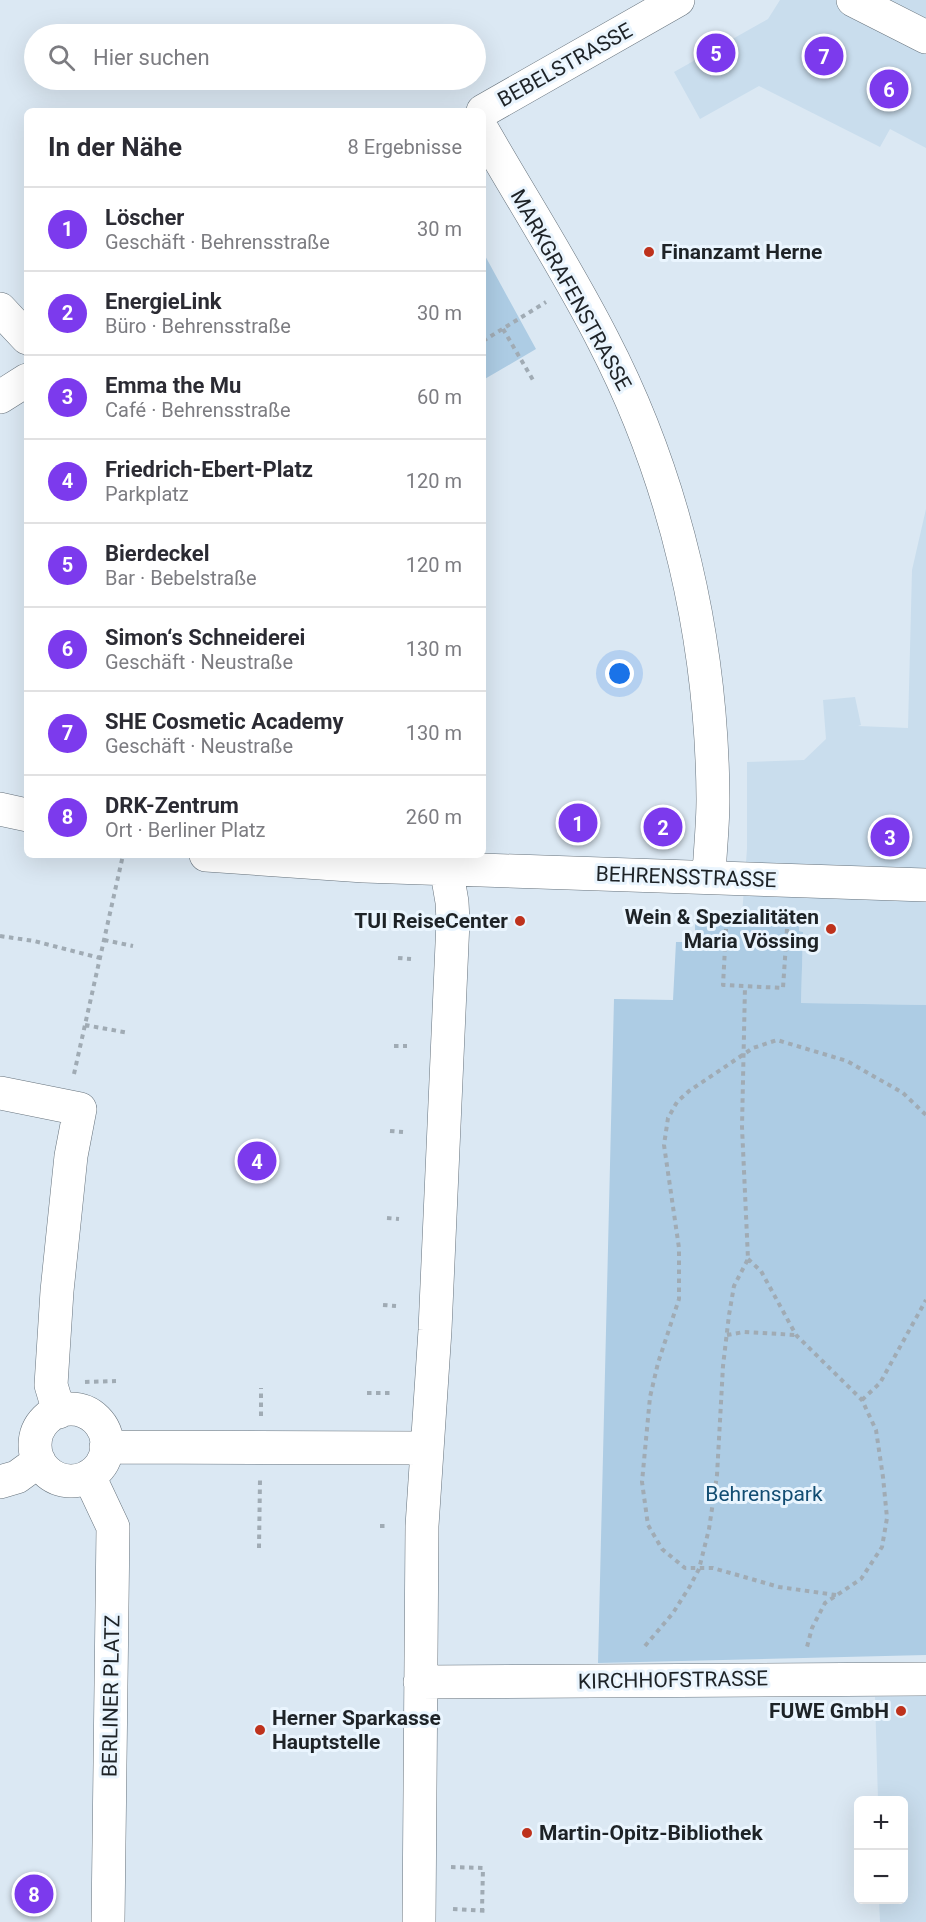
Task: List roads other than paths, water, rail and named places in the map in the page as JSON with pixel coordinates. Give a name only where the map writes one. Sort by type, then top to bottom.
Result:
[{"type":"street","name":"BEBELSTRASSE","points":[[486,109],[650,9],[678,0]]},
{"type":"street","points":[[853,0],[926,37]]},
{"type":"street","name":"MARKGRAFENSTRASSE","points":[[486,136],[603,340],[656,460],[680,542],[696,621],[708,706],[719,877]]},
{"type":"street","points":[[0,309],[24,335]]},
{"type":"street","points":[[0,397],[24,382]]},
{"type":"street","points":[[0,809],[24,814]]},
{"type":"street","name":"BEHRENSSTRASSE","points":[[244,858],[319,864],[445,862],[789,882],[926,885]]},
{"type":"street","points":[[420,1922],[420,1682],[425,1448],[435,1330],[452,945],[452,902],[445,862]]},
{"type":"street","points":[[0,1093],[80,1109],[70,1156],[57,1291],[51,1385],[59,1412]]},
{"type":"street","points":[[79,1410],[96,1420],[102,1428],[106,1447],[101,1464],[80,1480],[51,1476],[39,1461],[35,1451],[38,1432],[50,1416],[59,1412],[79,1410]]},
{"type":"street","points":[[106,1447],[425,1448]]},
{"type":"street","points":[[0,1482],[18,1477],[39,1461]]},
{"type":"street","name":"BERLINER PLATZ","points":[[88,1476],[113,1527],[108,1922]]},
{"type":"street","name":"KIRCHHOFSTRASSE","points":[[420,1682],[926,1679]]},
{"type":"place","name":"Bierdeckel","points":[[716,53]]},
{"type":"place","name":"SHE Cosmetic Academy","points":[[824,56]]},
{"type":"place","name":"Simon‘s Schneiderei","points":[[889,89]]},
{"type":"place","name":"Finanzamt Herne","points":[[649,252]]},
{"type":"place","name":"Löscher","points":[[578,823]]},
{"type":"place","name":"EnergieLink","points":[[663,827]]},
{"type":"place","name":"Emma the Mu","points":[[890,837]]},
{"type":"place","name":"TUI ReiseCenter","points":[[520,921]]},
{"type":"place","name":"Wein & Spezialitäten Maria Vössing","points":[[831,929]]},
{"type":"place","name":"Friedrich-Ebert-Platz","points":[[257,1161]]},
{"type":"place","name":"FUWE GmbH","points":[[901,1711]]},
{"type":"place","name":"Herner Sparkasse Hauptstelle","points":[[260,1730]]},
{"type":"place","name":"Martin-Opitz-Bibliothek","points":[[527,1833]]},
{"type":"place","name":"DRK-Zentrum","points":[[34,1894]]},
{"type":"park label","name":"Behrenspark","points":[[764,1494]]}]
